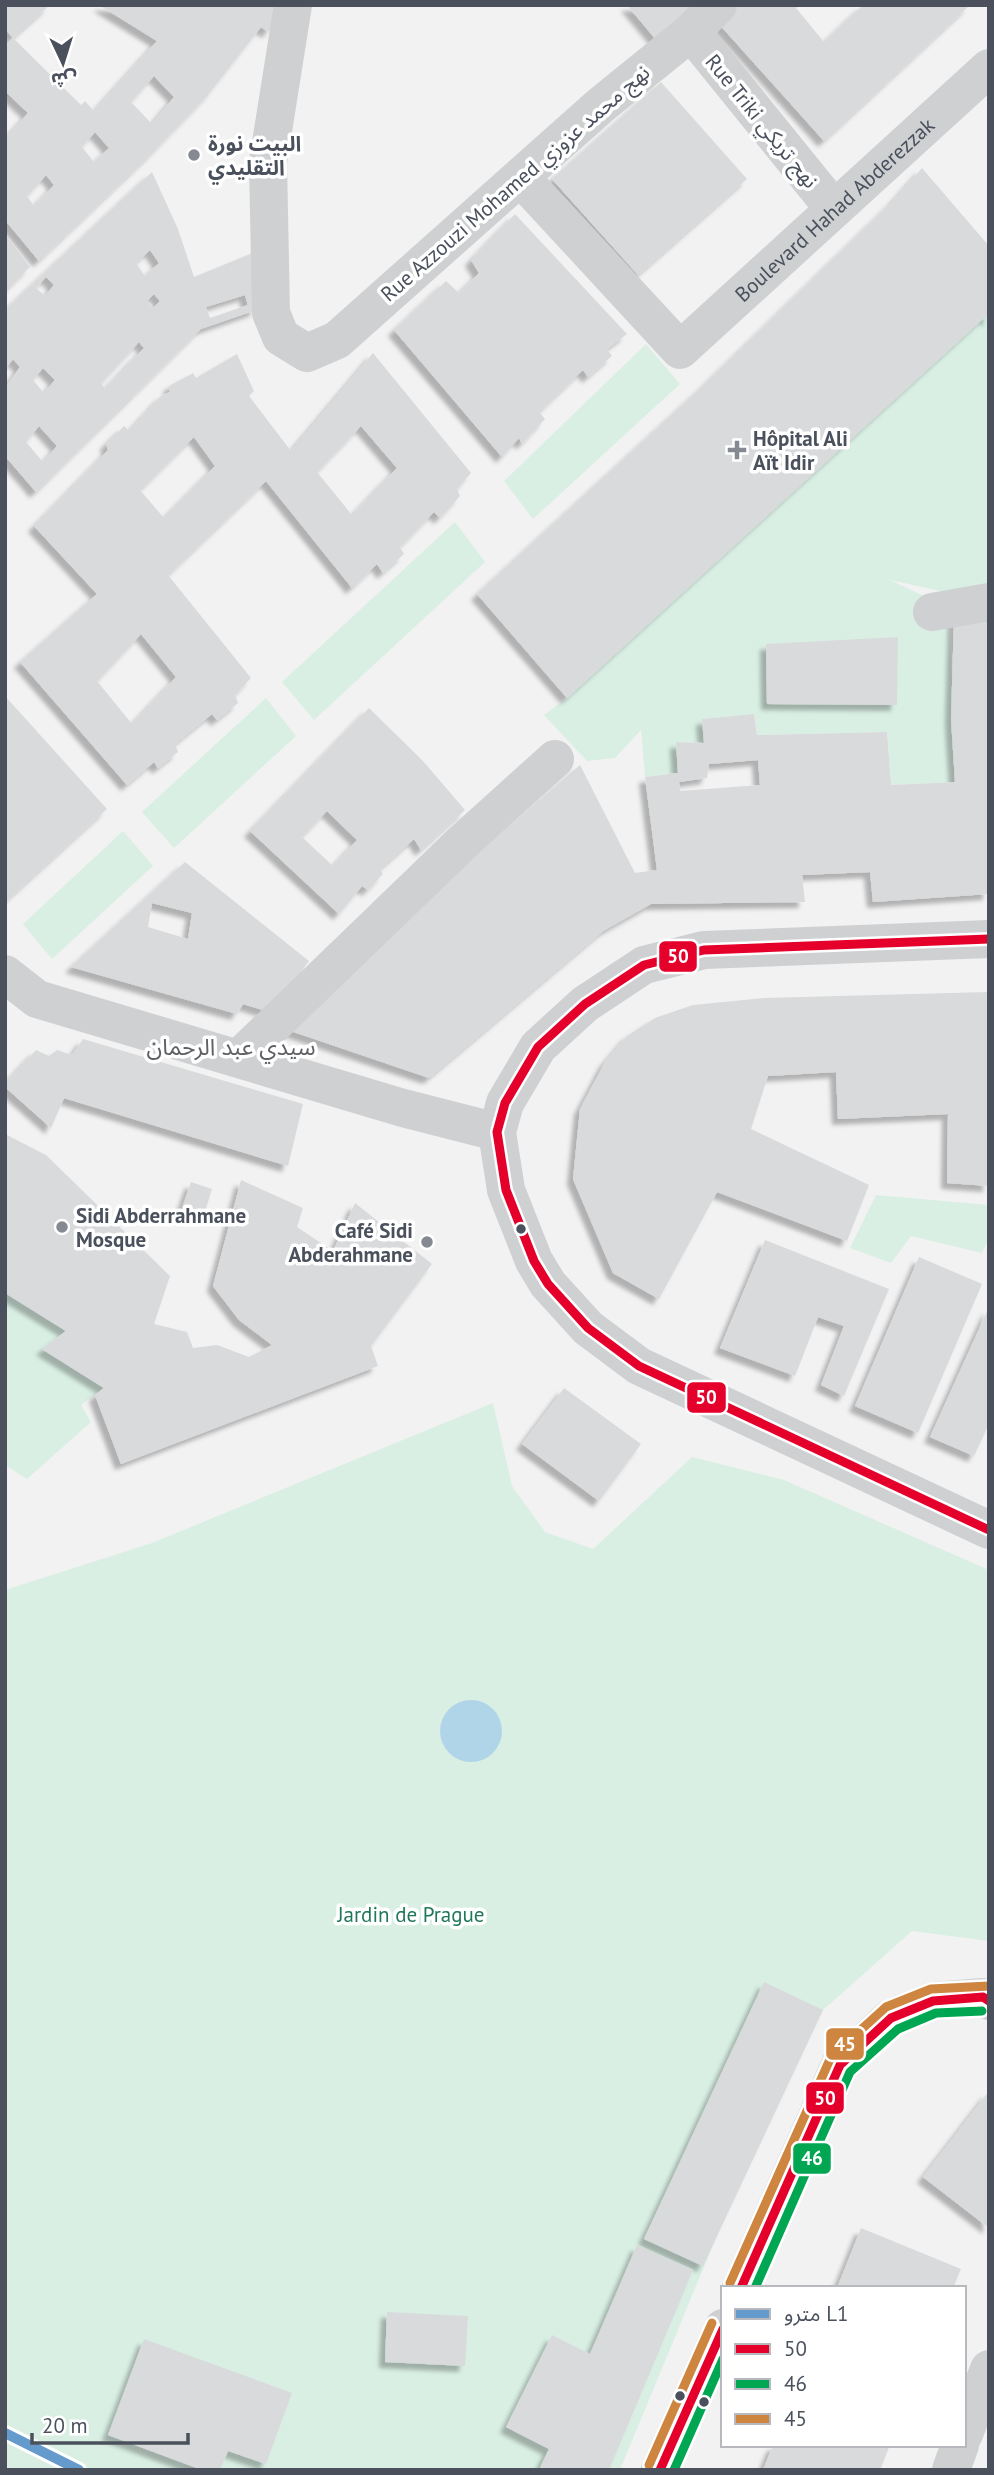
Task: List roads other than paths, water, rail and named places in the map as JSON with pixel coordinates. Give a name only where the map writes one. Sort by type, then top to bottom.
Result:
[{"type":"street","name":"Rue Azzouzi Mohamed نهج محمد عزوزي","points":[[293,5],[268,162],[271,313],[281,337],[307,353],[337,340],[601,104],[691,32],[718,5]]},
{"type":"street","name":"Rue Triki نهج تريكي","points":[[691,32],[834,209]]},
{"type":"street","name":"Boulevard Hahad Abderezzak","points":[[521,178],[680,350],[989,68]]},
{"type":"street","points":[[932,612],[989,602]]},
{"type":"street","points":[[239,1058],[465,840],[555,759]]},
{"type":"street","points":[[989,939],[704,950],[644,965],[585,1004],[538,1047],[505,1102],[497,1132],[506,1190],[534,1261],[548,1284],[588,1328],[639,1366],[989,1530]]},
{"type":"street","points":[[5,974],[37,999],[403,1108],[497,1132]]},
{"type":"street","points":[[742,2286],[840,2065],[891,2018],[933,2001],[983,1997],[989,2001]]},
{"type":"street","points":[[660,2470],[721,2333]]},
{"type":"street","points":[[966,2429],[989,2369]]},
{"type":"street","points":[[951,2470],[959,2447]]},
{"type":"water","points":[[471,1700],[483,1702],[493,1709],[500,1719],[500,1743],[493,1753],[483,1760],[471,1762],[459,1760],[449,1753],[442,1743],[440,1731],[442,1719],[449,1709],[459,1702]]},
{"type":"metro line","name":"L1","points":[[5,2433],[79,2470]]},
{"type":"place","name":"البيت نورة التقليدي","points":[[194,155]]},
{"type":"place","name":"Hôpital Ali Aït Idir","points":[[737,450]]},
{"type":"place","name":"Sidi Abderrahmane Mosque","points":[[62,1227]]},
{"type":"place","name":"Café Sidi Abderahmane","points":[[427,1242]]},
{"type":"district","name":"سيدي عبد الرحمان","points":[[231,1046]]},
{"type":"park label","name":"Jardin de Prague","points":[[411,1914]]}]
